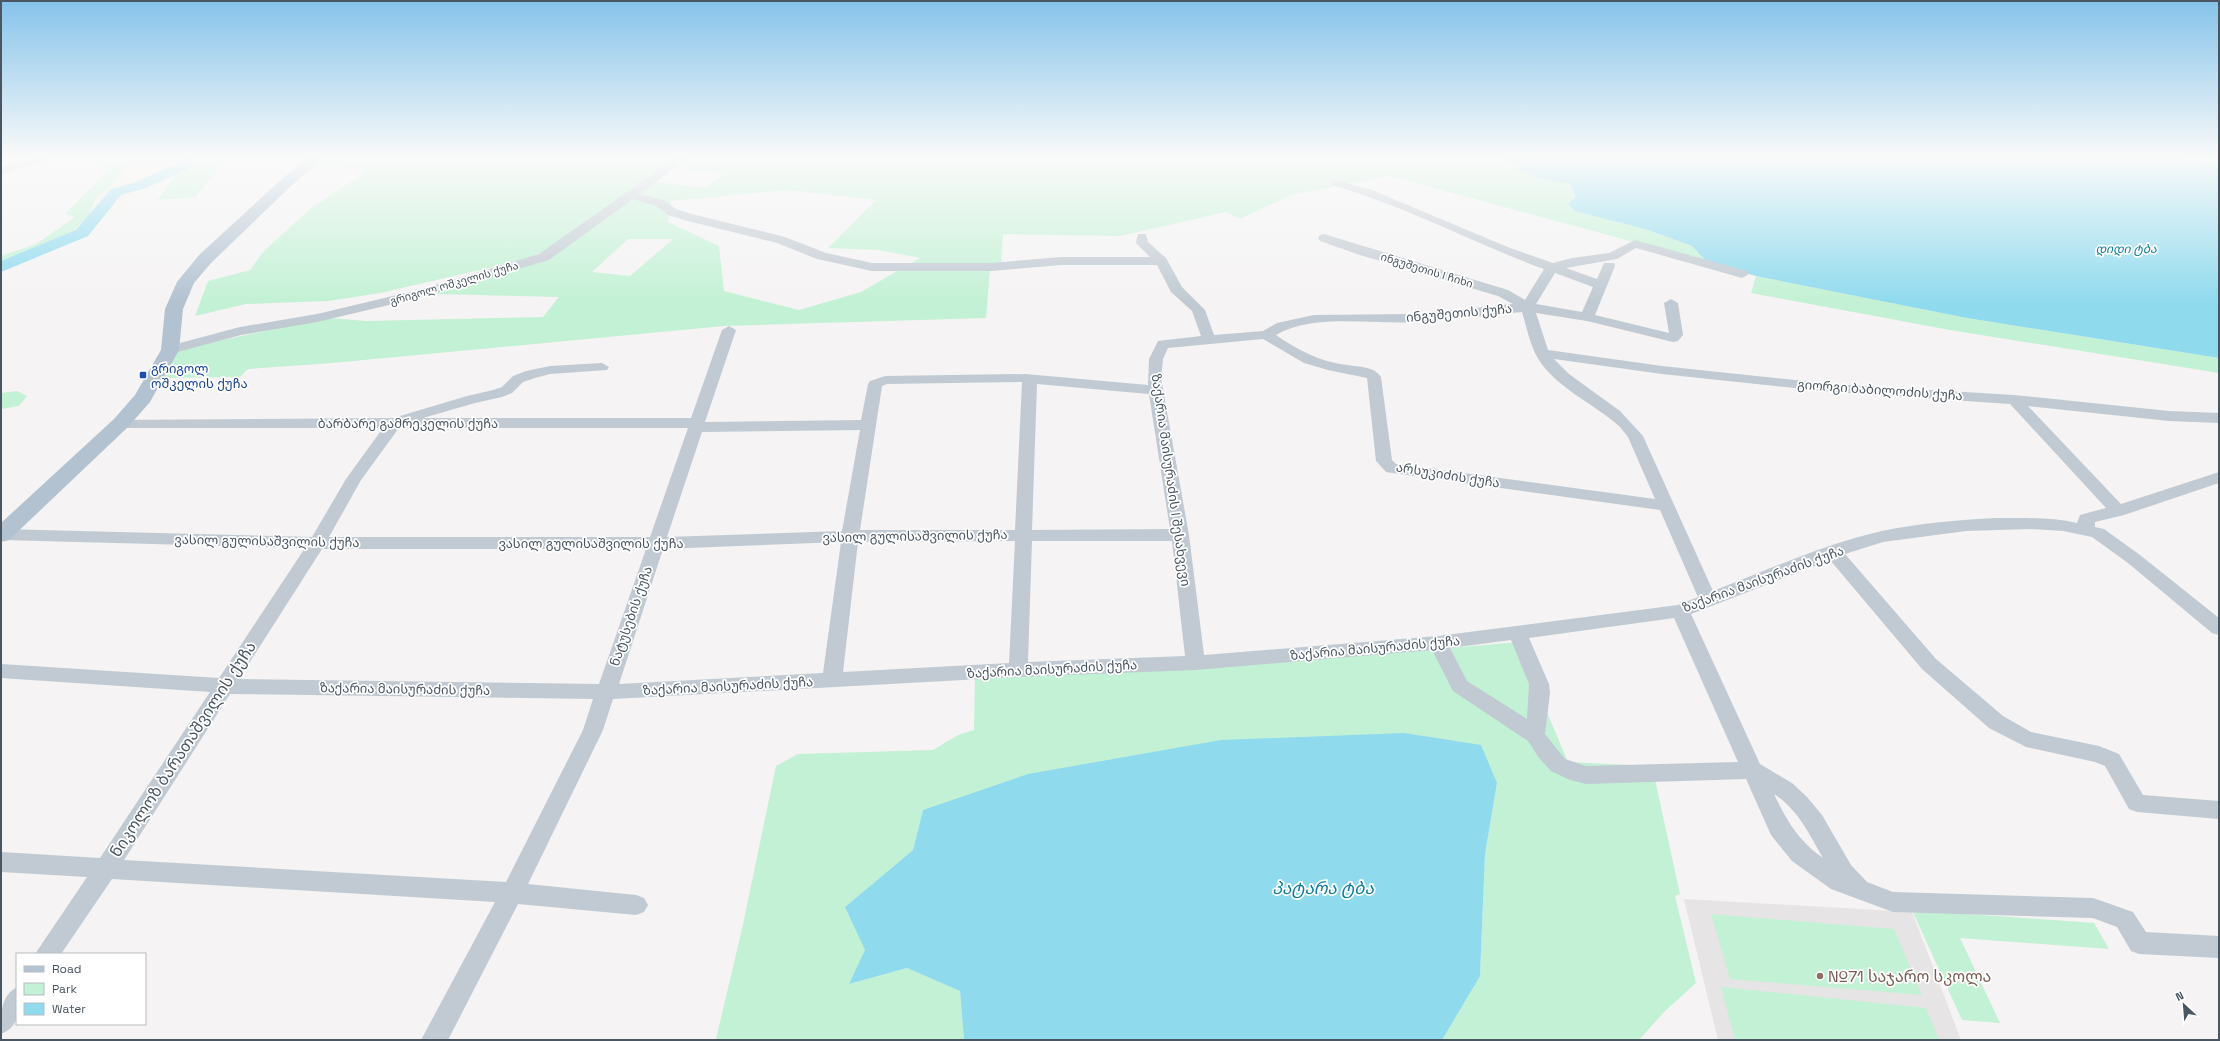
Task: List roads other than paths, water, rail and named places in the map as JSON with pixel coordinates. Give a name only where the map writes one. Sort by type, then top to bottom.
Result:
[{"type":"main road","points":[[2,534],[120,423],[143,398],[170,350],[177,298],[186,282],[211,254],[264,205]]},
{"type":"street","name":"გრიგოლ ოშკელის ქუჩა","points":[[170,350],[240,331],[317,318],[422,293],[544,257],[618,205]]},
{"type":"street","points":[[662,205],[672,212],[688,217],[781,240],[822,256],[872,267],[991,267],[1061,261],[1161,261]]},
{"type":"street","points":[[1398,205],[1551,268],[1579,276],[1601,285]]},
{"type":"street","points":[[1142,237],[1142,243],[1161,261],[1176,289],[1198,310],[1209,340]]},
{"type":"street","name":"ინგუშეთის I ჩიხი","points":[[1324,238],[1364,252],[1503,293],[1528,307]]},
{"type":"street","points":[[1671,303],[1676,335],[1673,338],[1587,316],[1528,307],[1551,268],[1572,262],[1612,256],[1636,244],[1742,274]]},
{"type":"street","points":[[1587,316],[1609,266]]},
{"type":"street","name":"ინგუშეთის ქუჩა","points":[[1209,340],[1266,335],[1282,326],[1314,319],[1416,318],[1528,307],[1542,353],[1569,383],[1628,427],[1667,506],[1708,600]]},
{"type":"street","name":"ნატუსების ქუჩა","points":[[434,1040],[512,893],[593,730],[655,543],[729,330]]},
{"type":"street","name":"არსუკიძის ქუჩა","points":[[1266,335],[1286,350],[1309,360],[1338,369],[1371,374],[1374,377],[1384,461],[1392,468],[1667,506]]},
{"type":"street","name":"ზაქარია მაისურაძის I შესახვევი","points":[[1195,663],[1180,535],[1154,378],[1156,359],[1163,344],[1209,340]]},
{"type":"street","name":"გიორგი ბაბილოძის ქუჩა","points":[[1542,353],[1662,370],[1834,388],[2014,400],[2169,416],[2219,418]]},
{"type":"street","points":[[394,423],[472,399],[497,394],[507,390],[518,379],[531,374],[550,370],[602,367]]},
{"type":"street","points":[[832,681],[850,536],[875,384],[884,380],[1030,379],[1128,389],[1156,390]]},
{"type":"street","points":[[1018,670],[1030,379]]},
{"type":"street","points":[[2014,400],[2118,511]]},
{"type":"street","name":"ბარბარე გამრეკელის ქუჩა","points":[[120,423],[868,426]]},
{"type":"street","name":"ნიკოლოზ ბარათაშვილის ქუჩა","points":[[49,953],[107,867],[317,543],[354,479],[394,423]]},
{"type":"street","points":[[2086,529],[2086,519],[2118,511],[2219,477]]},
{"type":"street","name":"ზაქარია მაისურაძის ქუჩა","points":[[1,671],[224,686],[605,692],[1018,670],[1195,663],[1438,643],[1680,611],[1833,552],[1881,537],[1920,530],[1966,525],[2030,523],[2064,525],[2098,533],[2134,559],[2219,628]]},
{"type":"street","name":"ვასილ გულისაშვილის ქუჩა","points":[[2,534],[317,543],[655,543],[850,536],[1180,535]]},
{"type":"street","points":[[1833,552],[1929,664],[1996,722],[2026,739],[2099,754],[2112,760],[2138,803],[2219,810]]},
{"type":"street","points":[[1680,611],[1779,828],[1800,854],[1839,882],[1892,902],[2093,908],[2125,919],[2139,943],[2219,947]]},
{"type":"street","points":[[1518,633],[1539,684],[1540,693],[1535,734]]},
{"type":"street","points":[[1438,643],[1460,686],[1535,734],[1558,765],[1578,774],[1753,770],[1784,790],[1799,803],[1814,822],[1843,872],[1865,893]]},
{"type":"street","points":[[1,862],[107,867],[512,893],[636,905]]},
{"type":"street","points":[[1,1022],[16,1000]]},
{"type":"water","name":"დიდი ტბა","points":[[1569,205],[2219,205],[2219,358],[1967,318],[1756,276],[1707,262],[1692,246],[1645,229],[1575,211]]},
{"type":"water","name":"პატარა ტბა","points":[[1404,733],[1481,745],[1497,783],[1485,854],[1480,976],[1442,1040],[964,1040],[960,991],[907,968],[849,984],[865,950],[845,907],[913,850],[923,810],[1028,774],[1221,740]]},
{"type":"waterway","points":[[1,267],[82,233],[106,205]]},
{"type":"place","name":"გრიგოლ ოშკელის ქუჩა","points":[[143,375]]},
{"type":"place","name":"№71 საჯარო სკოლა","points":[[1820,976]]}]
